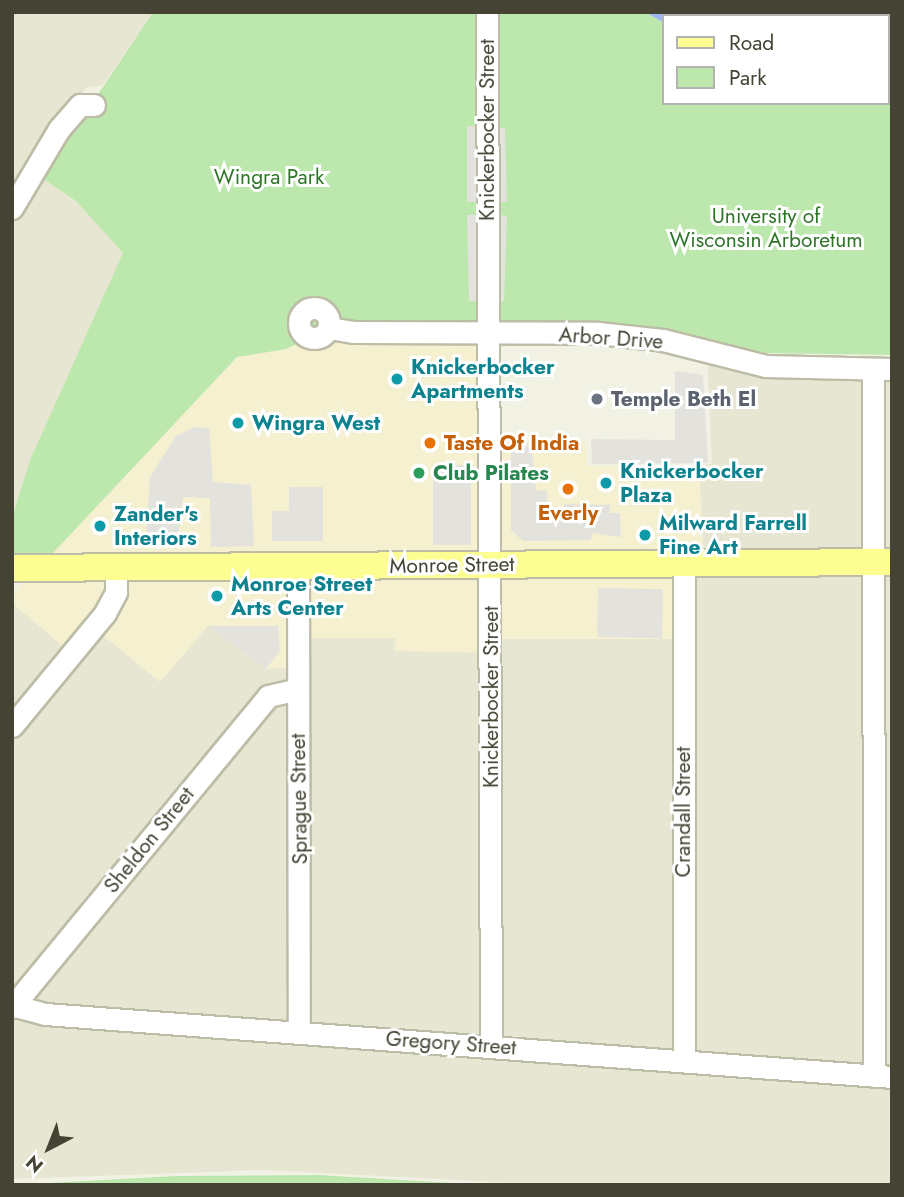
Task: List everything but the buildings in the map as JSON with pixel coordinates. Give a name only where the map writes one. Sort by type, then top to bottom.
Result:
[{"type":"main road","name":"Monroe Street","points":[[12,568],[883,562]]},
{"type":"street","name":"Knickerbocker Street","points":[[487,12],[492,564],[491,1046]]},
{"type":"street","points":[[12,208],[59,129],[80,105],[94,105]]},
{"type":"street","name":"Arbor Drive","points":[[329,328],[352,332],[598,333],[663,340],[765,366],[882,369]]},
{"type":"street","points":[[882,369],[883,1076]]},
{"type":"street","name":"Crandall Street","points":[[684,564],[684,1059]]},
{"type":"street","name":"Sprague Street","points":[[298,567],[295,690],[300,757],[299,1032]]},
{"type":"street","points":[[12,726],[105,613],[116,592],[116,568]]},
{"type":"street","name":"Sheldon Street","points":[[13,1006],[268,696],[295,690]]},
{"type":"street","name":"Gregory Street","points":[[13,1006],[45,1014],[684,1059],[883,1076]]},
{"type":"shaded area","points":[[12,12],[153,12],[102,86],[87,87],[44,139],[42,178],[76,201],[124,253],[30,460],[12,518]]},
{"type":"shaded area","points":[[467,126],[505,128],[507,202],[496,202],[496,214],[507,216],[504,301],[469,301],[467,215],[479,215],[478,202],[467,202]]},
{"type":"shaded area","points":[[488,333],[490,440],[585,441],[587,466],[699,465],[704,563],[684,564],[683,639],[492,639],[491,653],[395,651],[395,638],[297,638],[296,667],[266,669],[208,626],[160,682],[101,634],[79,660],[12,603],[12,596],[26,580],[237,357],[325,336]]},
{"type":"shaded area","points":[[707,352],[892,369],[892,1185],[552,1185],[265,1170],[12,1179],[12,603],[79,659],[101,634],[208,626],[266,669],[296,638],[395,638],[395,651],[491,639],[683,590],[704,562],[699,465],[712,464]]},
{"type":"shaded area","points":[[675,371],[703,375],[708,463],[592,464],[591,439],[675,440]]},
{"type":"shaded area","points":[[195,427],[209,428],[213,482],[251,485],[254,546],[211,547],[210,498],[183,497],[177,546],[145,546],[150,477],[176,436]]},
{"type":"shaded area","points":[[511,442],[531,443],[536,490],[547,491],[548,516],[564,516],[564,504],[610,505],[610,513],[620,513],[621,537],[592,533],[591,540],[523,541],[511,530]]},
{"type":"shaded area","points":[[433,465],[471,465],[471,545],[433,545]]},
{"type":"shaded area","points":[[289,487],[323,487],[323,541],[272,541],[272,511],[289,511]]},
{"type":"shaded area","points":[[598,588],[663,589],[662,638],[597,637]]},
{"type":"shaded area","points":[[208,626],[278,626],[280,651],[266,669]]},
{"type":"green space","points":[[153,12],[645,12],[662,22],[662,105],[890,105],[892,87],[892,355],[757,353],[346,321],[286,349],[237,357],[52,554],[12,554],[12,518],[30,460],[123,253],[76,201],[42,178]]},
{"type":"green space","points":[[318,1175],[485,1185],[12,1185],[176,1176]]},
{"type":"water","points":[[645,12],[892,12],[892,87],[890,14],[662,14],[662,22]]},
{"type":"place","name":"Knickerbocker Apartments","points":[[397,379]]},
{"type":"place","name":"Temple Beth El","points":[[597,399]]},
{"type":"place","name":"Wingra West","points":[[238,423]]},
{"type":"place","name":"Taste Of India","points":[[430,443]]},
{"type":"place","name":"Club Pilates","points":[[419,473]]},
{"type":"place","name":"Knickerbocker Plaza","points":[[606,483]]},
{"type":"place","name":"Everly","points":[[568,489]]},
{"type":"place","name":"Zander's Interiors","points":[[100,526]]},
{"type":"place","name":"Milward Farrell Fine Art","points":[[645,535]]},
{"type":"place","name":"Monroe Street Arts Center","points":[[217,596]]},
{"type":"park label","name":"Wingra Park","points":[[269,177]]},
{"type":"park label","name":"University of Wisconsin Arboretum","points":[[766,228]]}]
